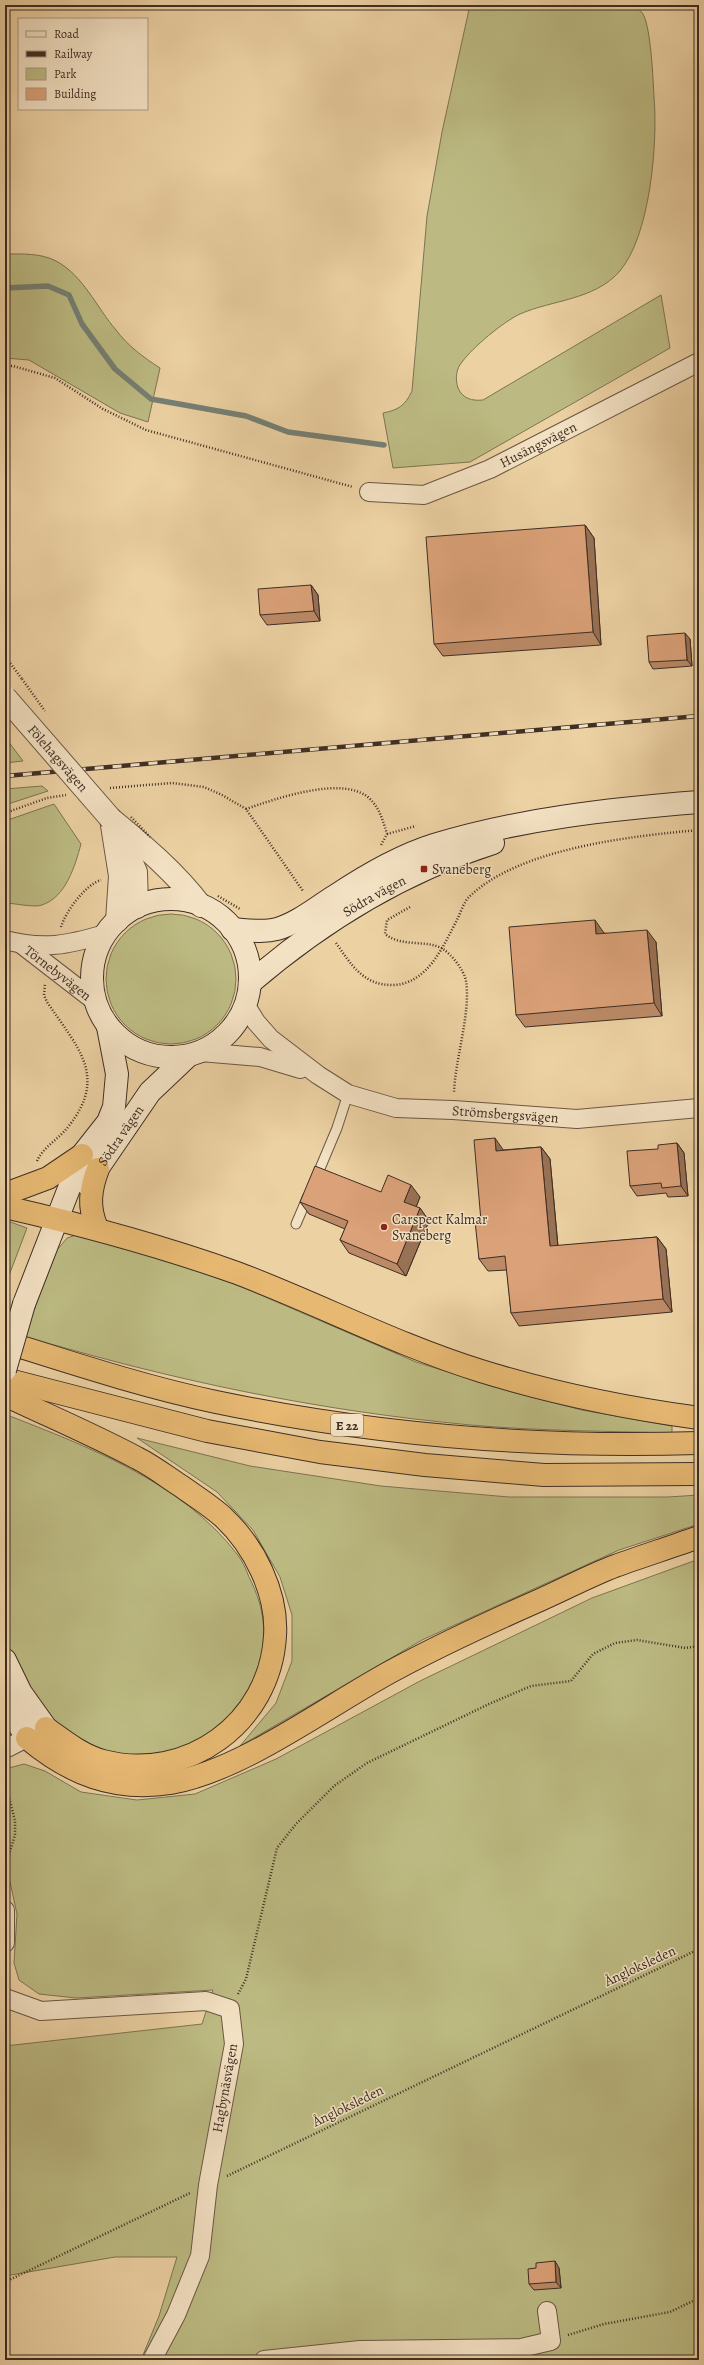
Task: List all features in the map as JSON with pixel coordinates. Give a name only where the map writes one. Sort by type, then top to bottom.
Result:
[{"type":"highway","points":[[5,1194],[42,1180],[82,1155]]},
{"type":"highway","points":[[98,1169],[92,1184],[90,1204],[98,1228]]},
{"type":"highway","points":[[5,1207],[98,1228],[173,1251],[239,1274],[421,1349],[481,1371],[605,1402],[699,1418]]},
{"type":"highway","name":"E 22","points":[[5,1342],[108,1375],[216,1402],[325,1422],[430,1436],[546,1443],[643,1445],[699,1443]]},
{"type":"highway","name":"E 22","points":[[5,1379],[207,1432],[320,1452],[425,1465],[544,1475],[699,1474]]},
{"type":"highway","points":[[5,1395],[139,1458],[224,1518],[255,1558],[267,1584],[273,1611],[275,1635],[271,1662],[262,1688],[231,1731],[211,1746],[178,1760],[158,1765],[129,1765],[102,1761],[37,1733]]},
{"type":"highway","points":[[37,1733],[46,1754],[67,1767],[95,1779],[120,1784],[148,1785],[198,1776],[258,1748],[393,1671],[497,1619],[613,1567],[699,1537]]},
{"type":"main road","name":"Fölehagsvägen","points":[[5,697],[111,819],[160,860],[183,883],[207,899]]},
{"type":"main road","name":"Södra vägen","points":[[240,921],[267,930],[288,924],[353,884],[395,861],[433,845],[495,828],[582,815],[699,802]]},
{"type":"main road","name":"Södra vägen","points":[[250,983],[308,936],[386,887],[471,850],[582,815]]},
{"type":"main road","name":"Fölehagsvägen","points":[[111,819],[136,872],[137,907]]},
{"type":"main road","points":[[111,819],[120,876],[111,928]]},
{"type":"main road","points":[[207,899],[218,915],[240,921],[250,983],[245,1004],[238,1019],[228,1033],[215,1044],[194,1054],[168,1057],[144,1052],[122,1040],[108,1026],[96,1002],[92,979],[92,967],[99,944],[111,928],[137,907],[168,900],[207,899]]},
{"type":"main road","name":"Södra vägen","points":[[5,1370],[24,1304],[59,1219],[82,1155],[108,1122],[114,1107],[117,1074],[108,1026]]},
{"type":"main road","name":"Södra vägen","points":[[59,1219],[98,1169],[150,1092],[194,1054]]},
{"type":"main road","points":[[5,1660],[21,1693],[37,1733]]},
{"type":"main road","points":[[5,1703],[37,1733]]},
{"type":"street","name":"Husängsvägen","points":[[369,492],[424,495],[483,472],[699,362]]},
{"type":"street","name":"Törnebyvägen","points":[[13,942],[61,946],[111,928]]},
{"type":"street","name":"Törnebyvägen","points":[[13,942],[56,970],[96,1002]]},
{"type":"street","name":"Strömsbergsvägen","points":[[245,1004],[256,1022],[271,1039],[318,1075],[348,1094],[396,1108],[453,1110],[577,1119],[699,1108]]},
{"type":"street","name":"Strömsbergsvägen","points":[[194,1054],[260,1056],[280,1061],[318,1075]]},
{"type":"street","points":[[5,1749],[37,1733]]},
{"type":"street","points":[[5,1910],[5,1943]]},
{"type":"street","points":[[5,1998],[42,2011],[206,2001],[230,2009]]},
{"type":"street","name":"Hagbynäsvägen","points":[[152,2360],[176,2315],[200,2256],[208,2185],[234,2044],[230,2009]]},
{"type":"street","points":[[264,2360],[360,2350],[521,2348],[551,2341],[547,2311]]},
{"type":"lane","points":[[296,1224],[337,1128],[348,1094]]},
{"type":"path","points":[[5,366],[13,366],[55,378],[103,409],[146,430],[369,492]]},
{"type":"path","points":[[5,656],[22,680]]},
{"type":"path","points":[[128,785],[172,783],[204,787],[246,809],[303,891]]},
{"type":"path","points":[[246,809],[278,798],[320,790],[358,790],[370,798],[381,812],[386,834],[380,846]]},
{"type":"path","points":[[5,813],[47,798]]},
{"type":"path","points":[[386,834],[416,826]]},
{"type":"path","points":[[336,943],[358,973],[374,982],[394,985],[413,979],[424,971],[442,948],[468,898],[483,884],[502,874],[571,849],[637,836],[699,830]]},
{"type":"path","points":[[150,837],[164,852],[160,860]]},
{"type":"path","points":[[61,946],[60,931],[63,921],[89,888],[99,880],[120,876]]},
{"type":"path","points":[[207,899],[240,921]]},
{"type":"path","points":[[410,907],[387,920],[385,934],[394,941],[442,948],[456,961],[466,979],[467,996],[455,1071],[453,1110]]},
{"type":"path","points":[[42,1180],[38,1171],[37,1160],[42,1152],[61,1136],[82,1108],[87,1094],[89,1081],[82,1057],[44,995],[46,982],[56,970]]},
{"type":"path","points":[[230,2009],[246,1979],[277,1848],[296,1824],[334,1786],[367,1763],[490,1704],[531,1686],[571,1681],[593,1654],[615,1643],[637,1640],[685,1648],[699,1646]]},
{"type":"path","points":[[5,1781],[15,1821],[15,1835],[5,1868]]},
{"type":"path","name":"Ångloksleden","points":[[5,2282],[699,1949]]},
{"type":"path","points":[[551,2341],[604,2324],[670,2312],[699,2298]]},
{"type":"green space","points":[[470,5],[635,5],[643,14],[646,21],[650,42],[655,139],[650,189],[645,214],[630,256],[619,272],[609,281],[585,294],[532,309],[513,318],[497,329],[473,349],[460,365],[456,378],[460,392],[465,397],[475,400],[483,400],[661,295],[670,348],[470,462],[393,468],[383,413],[397,409],[404,404],[412,391],[427,216],[442,132]]},
{"type":"green space","points":[[5,254],[31,254],[50,258],[66,267],[82,283],[121,336],[131,346],[160,368],[148,422],[120,413],[29,360],[5,358]]},
{"type":"green space","points":[[5,737],[23,761],[5,763]]},
{"type":"green space","points":[[42,786],[48,791],[5,805],[5,789]]},
{"type":"green space","points":[[54,804],[81,844],[76,862],[68,880],[57,895],[42,905],[29,906],[5,903],[5,821]]},
{"type":"green space","points":[[171,914],[196,919],[217,933],[231,954],[236,979],[231,1004],[217,1025],[196,1039],[171,1044],[146,1039],[125,1025],[111,1004],[106,979],[111,954],[125,933],[146,919]]},
{"type":"green space","points":[[5,1220],[27,1228],[5,1286]]},
{"type":"green space","points":[[79,1234],[198,1268],[416,1362],[512,1392],[582,1410],[672,1426],[672,1433],[546,1430],[496,1427],[414,1419],[358,1411],[245,1392],[190,1380],[79,1352],[24,1336],[57,1250],[67,1238]]},
{"type":"green space","points":[[7,1415],[101,1454],[162,1487],[190,1507],[215,1529],[241,1559],[249,1577],[264,1626],[258,1670],[237,1708],[204,1736],[164,1752],[120,1754],[77,1739],[39,1705],[27,1688],[13,1660],[5,1630],[5,1435]]},
{"type":"green space","points":[[137,1438],[250,1466],[381,1486],[509,1497],[668,1497],[699,1495],[699,1524],[619,1550],[422,1640],[240,1746],[276,1703],[292,1661],[292,1615],[280,1577],[253,1530],[217,1492]]},
{"type":"green space","points":[[699,1559],[699,2360],[392,2360],[396,2344],[279,2352],[235,2360],[141,2360],[159,2316],[177,2257],[115,2257],[5,2276],[5,2046],[202,2024],[213,1990],[76,1998],[39,1994],[19,1980],[14,1963],[17,1914],[10,1882],[5,1875],[5,1769],[24,1764],[45,1771],[81,1792],[137,1800],[195,1794],[276,1759],[420,1681],[592,1598]]},
{"type":"building","points":[[585,525],[593,632],[434,644],[426,537]]},
{"type":"building","points":[[311,585],[314,611],[260,615],[258,589]]},
{"type":"building","points":[[685,633],[687,660],[649,662],[647,636]]},
{"type":"building","points":[[595,920],[596,934],[647,930],[654,1003],[516,1015],[509,927]]},
{"type":"building","points":[[495,1138],[496,1151],[541,1147],[550,1246],[657,1237],[663,1299],[511,1313],[505,1256],[479,1259],[475,1221],[481,1221],[474,1140]]},
{"type":"building","points":[[677,1143],[681,1186],[662,1188],[661,1183],[630,1186],[627,1151],[658,1149],[658,1145]]},
{"type":"building","name":"Carspect Kalmar Svaneberg","points":[[315,1166],[381,1192],[388,1175],[411,1185],[404,1202],[420,1208],[397,1264],[340,1240],[348,1221],[300,1202]]},
{"type":"building","points":[[555,2261],[556,2282],[529,2284],[528,2269],[536,2268],[536,2263]]},
{"type":"waterway","points":[[5,288],[48,286],[69,295],[82,324],[115,369],[151,399],[246,416],[288,432],[384,445]]},
{"type":"railway","points":[[5,776],[699,716]]},
{"type":"place","name":"Svaneberg","points":[[424,869]]},
{"type":"place","name":"Carspect Kalmar Svaneberg","points":[[384,1227]]}]
